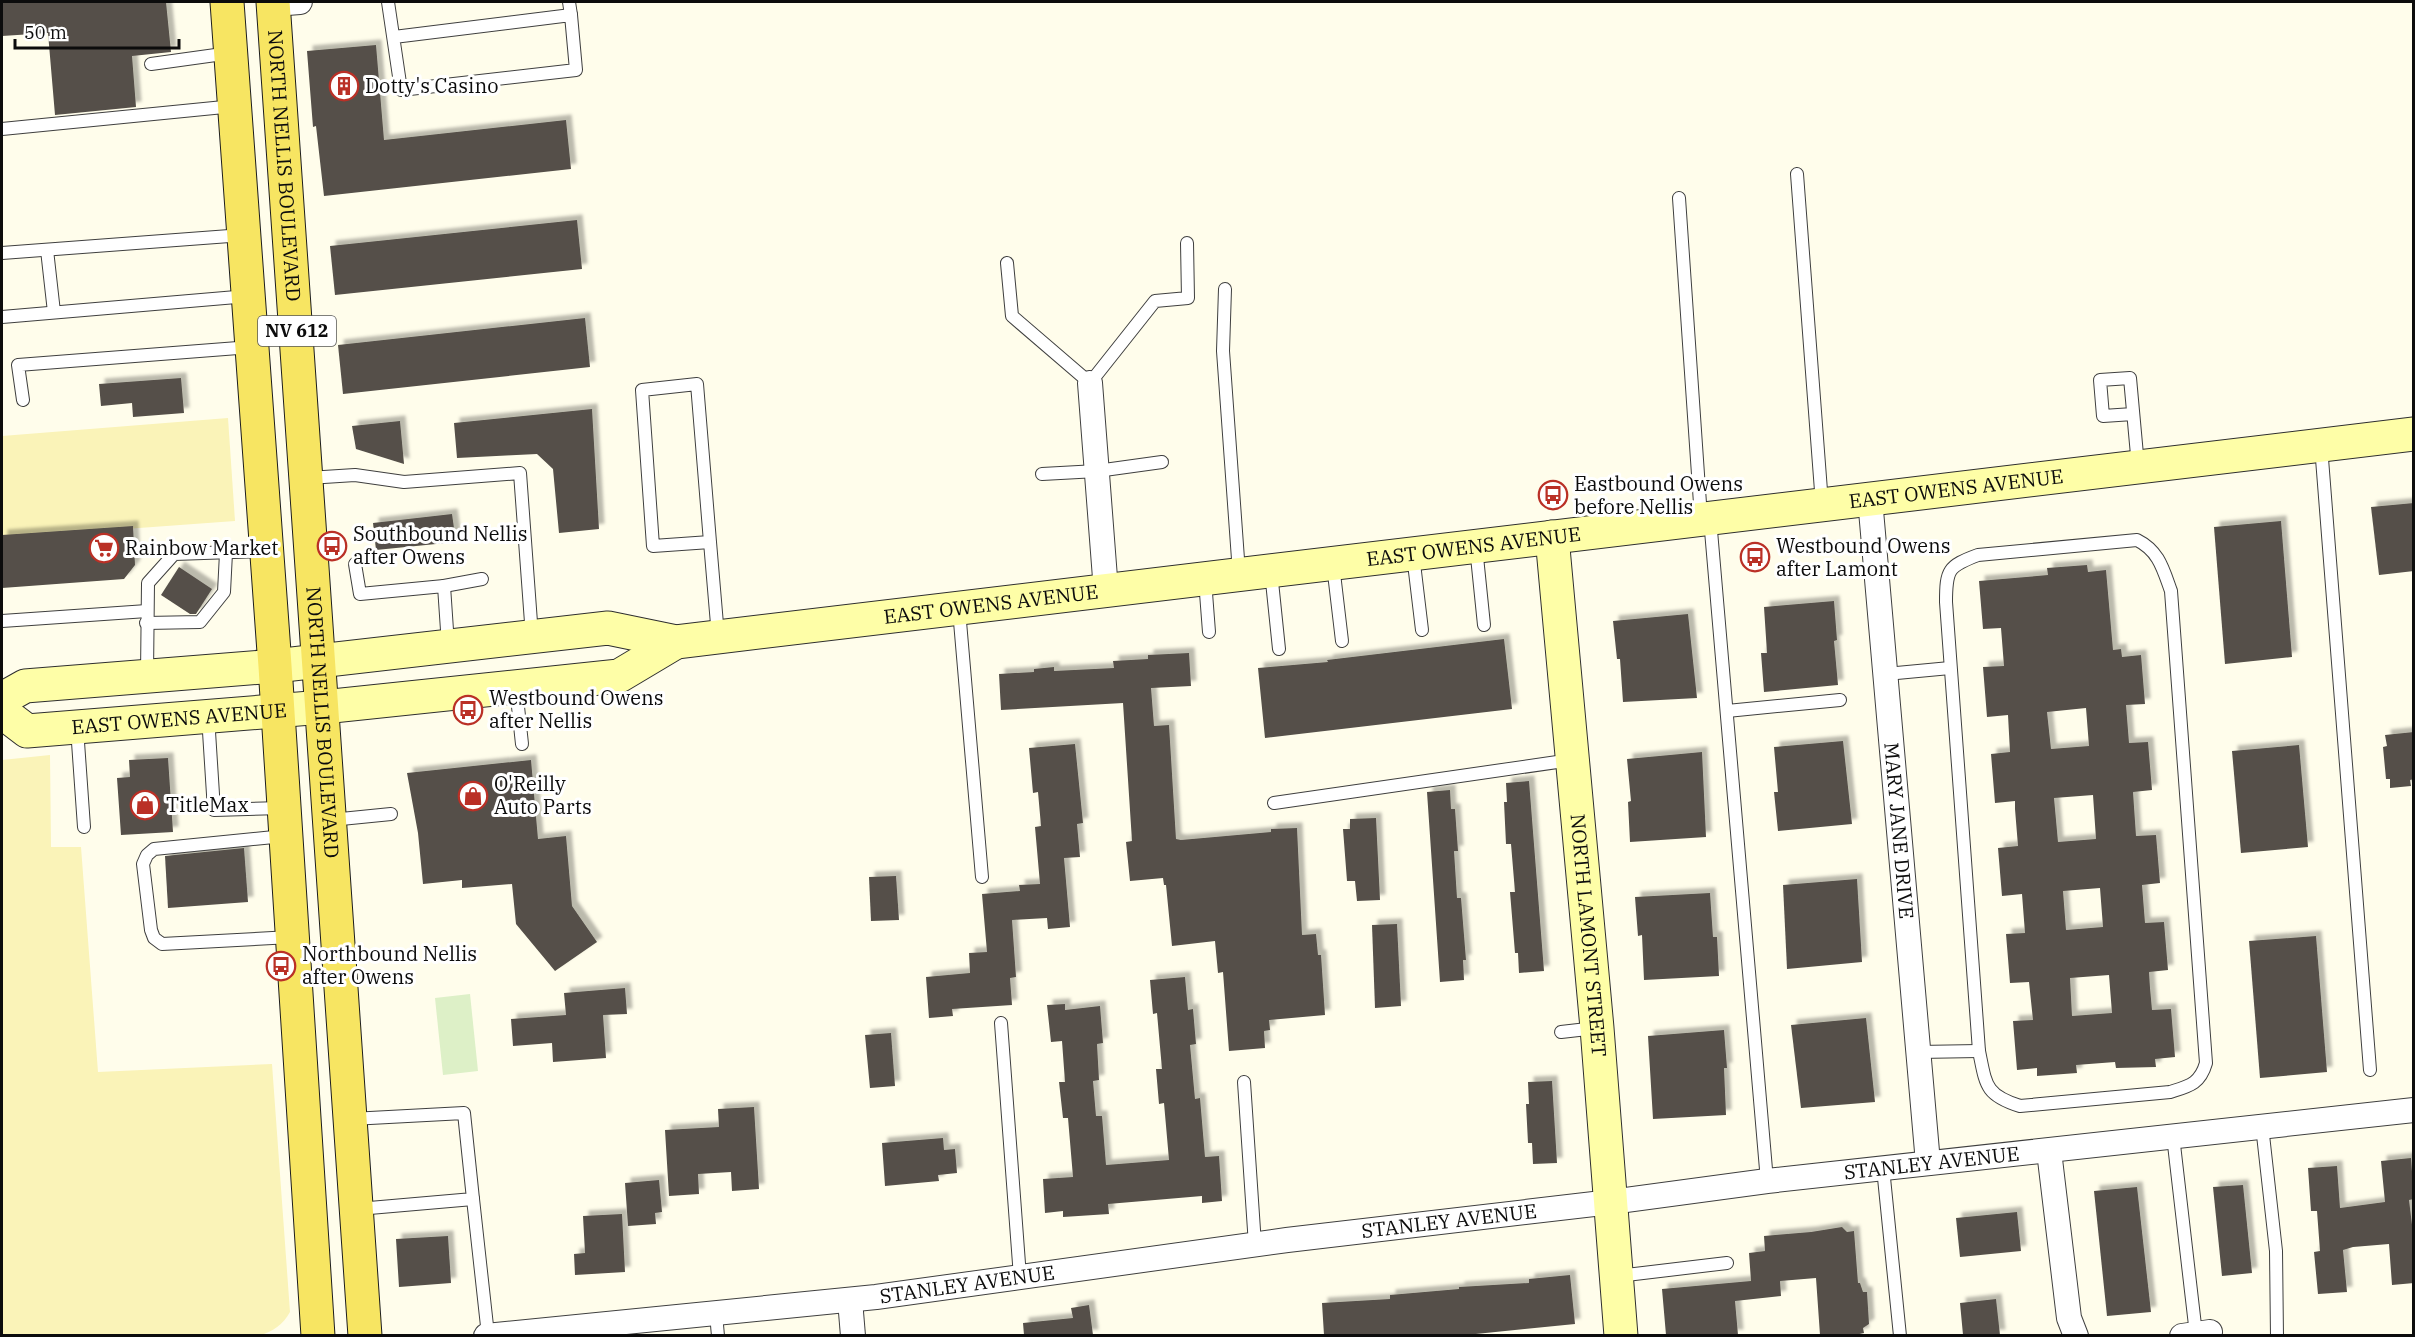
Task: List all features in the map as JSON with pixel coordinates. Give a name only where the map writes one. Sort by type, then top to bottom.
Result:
[{"type":"main road","name":"NV 612","points":[[227,2],[285,822],[318,1335]]},
{"type":"main road","name":"NORTH NELLIS BOULEVARD","points":[[279,2],[307,478],[365,1335]]},
{"type":"main road","name":"EAST OWENS AVENUE","points":[[2,699],[25,686],[274,666],[608,628],[676,642],[2414,434]]},
{"type":"main road","name":"NORTH LAMONT STREET","points":[[1552,537],[1597,1028],[1621,1335]]},
{"type":"main road","name":"EAST OWENS AVENUE","points":[[2,712],[27,731],[323,707],[516,687],[620,676],[676,642]]},
{"type":"street","points":[[1090,383],[1106,591]]},
{"type":"street","name":"MARY JANE DRIVE","points":[[1870,499],[1928,1163]]},
{"type":"street","name":"STANLEY AVENUE","points":[[487,1335],[717,1324],[850,1300],[1255,1245],[1767,1181],[2414,1110]]},
{"type":"street","points":[[2049,1151],[2069,1318],[2076,1335]]},
{"type":"street","points":[[850,1300],[853,1335]]},
{"type":"lane","points":[[388,2],[401,90],[576,70],[569,2]]},
{"type":"lane","points":[[394,37],[571,15]]},
{"type":"lane","points":[[151,64],[231,52]]},
{"type":"lane","points":[[2,129],[235,106]]},
{"type":"lane","points":[[1797,174],[1822,505]]},
{"type":"lane","points":[[1679,198],[1706,519],[1727,711],[1767,1181]]},
{"type":"lane","points":[[2,254],[244,235]]},
{"type":"lane","points":[[1007,263],[1012,316],[1090,383],[1155,302],[1188,298],[1187,243]]},
{"type":"lane","points":[[47,250],[54,312]]},
{"type":"lane","points":[[1225,289],[1223,351],[1255,573],[1279,649]]},
{"type":"lane","points":[[2,317],[248,296]]},
{"type":"lane","points":[[23,400],[18,365],[252,347]]},
{"type":"lane","points":[[710,542],[653,546],[642,390],[697,384],[718,637]]},
{"type":"lane","points":[[2133,414],[2138,467]]},
{"type":"lane","points":[[2321,445],[2370,1070]]},
{"type":"lane","points":[[1042,474],[1097,471],[1162,462]]},
{"type":"lane","points":[[307,478],[355,475],[404,482],[520,473],[532,637]]},
{"type":"lane","points":[[2137,540],[2149,546],[2159,558],[2171,591],[2206,1063],[2202,1076],[2189,1086],[2170,1092],[2020,1106],[1998,1099],[1984,1078],[1979,1051],[1950,668],[1946,578],[1957,563],[1978,555],[2137,540]]},
{"type":"lane","points":[[1476,546],[1484,626]]},
{"type":"lane","points":[[147,675],[148,583],[174,554],[266,550]]},
{"type":"lane","points":[[2,621],[146,617],[200,622],[224,592],[226,553]]},
{"type":"lane","points":[[1413,554],[1422,630]]},
{"type":"lane","points":[[1333,563],[1342,642]]},
{"type":"lane","points":[[355,564],[360,594],[444,586],[482,579]]},
{"type":"lane","points":[[1205,579],[1209,632]]},
{"type":"lane","points":[[444,586],[448,646]]},
{"type":"lane","points":[[959,608],[982,877]]},
{"type":"lane","points":[[1886,674],[1950,668]]},
{"type":"lane","points":[[516,687],[522,744]]},
{"type":"lane","points":[[1727,711],[1840,700]]},
{"type":"lane","points":[[208,716],[214,810],[285,822]]},
{"type":"lane","points":[[77,727],[84,827]]},
{"type":"lane","points":[[1274,803],[1572,760]]},
{"type":"lane","points":[[331,820],[391,814]]},
{"type":"lane","points":[[285,822],[154,849],[147,855],[143,864],[151,930],[154,938],[162,944],[292,937]]},
{"type":"lane","points":[[1001,1023],[1020,1277]]},
{"type":"lane","points":[[1561,1032],[1597,1028]]},
{"type":"lane","points":[[1918,1052],[1979,1051]]},
{"type":"lane","points":[[1244,1082],[1255,1245]]},
{"type":"lane","points":[[351,1119],[464,1113],[487,1335]]},
{"type":"lane","points":[[2262,1126],[2276,1251],[2277,1335]]},
{"type":"lane","points":[[2173,1136],[2196,1334]]},
{"type":"lane","points":[[1883,1168],[1900,1335]]},
{"type":"lane","points":[[357,1209],[473,1199]]},
{"type":"lane","points":[[1616,1276],[1727,1263]]},
{"type":"sand","points":[[228,418],[235,521],[2,538],[2,436]]},
{"type":"sand","points":[[50,755],[51,847],[81,847],[98,1072],[272,1064],[290,1312],[277,1327],[259,1336],[2,1335],[2,760]]},
{"type":"green space","points":[[470,994],[478,1071],[443,1075],[435,998]]},
{"type":"building","points":[[2,2],[166,2],[171,52],[132,56],[136,107],[55,115],[48,33],[2,36]]},
{"type":"building","points":[[376,45],[384,140],[566,120],[571,169],[324,196],[316,126],[313,127],[307,51]]},
{"type":"building","points":[[577,220],[582,269],[335,295],[330,246]]},
{"type":"building","points":[[585,318],[590,367],[343,394],[338,345]]},
{"type":"building","points":[[181,378],[184,413],[133,417],[132,403],[101,406],[99,384]]},
{"type":"building","points":[[592,409],[599,529],[559,533],[553,469],[537,454],[457,458],[454,423]]},
{"type":"building","points":[[400,421],[404,464],[356,449],[352,426]]},
{"type":"building","points":[[2414,503],[2414,571],[2379,575],[2371,507]]},
{"type":"building","points":[[452,514],[456,542],[376,550],[373,523]]},
{"type":"building","points":[[2281,521],[2292,657],[2225,664],[2214,527]]},
{"type":"building","points":[[133,526],[135,565],[124,579],[2,588],[2,535]]},
{"type":"building","points":[[2087,565],[2088,572],[2106,570],[2113,650],[2121,649],[2122,657],[2141,655],[2145,704],[2126,705],[2129,743],[2148,742],[2152,790],[2133,792],[2136,836],[2156,835],[2160,883],[2142,885],[2145,923],[2164,922],[2168,970],[2149,972],[2150,988],[2152,1010],[2171,1009],[2175,1057],[2155,1059],[2156,1067],[2116,1068],[2115,1062],[2076,1065],[2077,1073],[2037,1076],[2037,1068],[2017,1070],[2013,1021],[2033,1020],[2029,982],[2010,983],[2006,934],[2025,933],[2022,894],[2002,896],[1998,848],[2018,846],[2015,801],[1995,803],[1991,754],[2010,752],[2008,715],[1987,717],[1983,667],[2004,666],[2001,628],[1983,629],[1979,581],[2048,575],[2047,568]],"holes":[[[2086,708],[2089,746],[2051,749],[2047,712]],[[2093,795],[2096,839],[2058,842],[2054,798]],[[2100,888],[2103,927],[2066,930],[2063,891]],[[2109,975],[2112,1013],[2072,1016],[2070,978]]]},
{"type":"building","points":[[179,567],[212,589],[196,614],[190,614],[161,595]]},
{"type":"building","points":[[1834,601],[1837,640],[1834,641],[1838,685],[1764,692],[1761,653],[1767,653],[1764,607]]},
{"type":"building","points":[[1688,614],[1697,698],[1623,702],[1620,659],[1617,659],[1613,621]]},
{"type":"building","points":[[1504,639],[1512,709],[1265,738],[1258,668],[1328,662],[1327,660]]},
{"type":"building","points":[[1189,653],[1191,686],[1151,688],[1154,726],[1169,725],[1176,839],[1297,828],[1302,935],[1316,934],[1318,955],[1321,955],[1325,1015],[1269,1020],[1270,1030],[1264,1031],[1265,1048],[1229,1051],[1223,972],[1218,973],[1215,941],[1172,946],[1166,885],[1164,885],[1163,878],[1130,881],[1126,842],[1132,841],[1123,703],[1001,710],[999,674],[1034,672],[1034,669],[1054,667],[1054,671],[1114,668],[1113,661],[1148,659],[1148,655]]},
{"type":"building","points":[[2414,732],[2414,779],[2410,780],[2411,786],[2390,788],[2390,779],[2386,779],[2383,747],[2387,746],[2385,735]]},
{"type":"building","points":[[1843,741],[1852,824],[1778,831],[1774,792],[1778,792],[1774,747]]},
{"type":"building","points":[[1075,744],[1083,823],[1077,824],[1080,857],[1064,858],[1070,927],[1048,929],[1047,918],[1012,920],[1016,977],[1010,978],[1012,1005],[952,1009],[953,1016],[929,1018],[926,977],[970,973],[969,953],[987,952],[982,894],[1020,891],[1019,885],[1040,884],[1035,827],[1041,826],[1038,792],[1033,793],[1029,748]]},
{"type":"building","points":[[2299,745],[2308,847],[2241,853],[2232,751]]},
{"type":"building","points":[[1702,752],[1706,837],[1630,842],[1628,802],[1631,801],[1627,759]]},
{"type":"building","name":"TitleMax","points":[[168,758],[173,832],[121,835],[117,778],[130,777],[129,760]]},
{"type":"building","points":[[531,760],[538,839],[566,836],[572,906],[597,942],[555,971],[516,924],[512,884],[462,888],[462,880],[423,884],[418,833],[407,773]]},
{"type":"building","points":[[1529,781],[1544,971],[1519,973],[1510,892],[1515,892],[1511,844],[1506,844],[1504,802],[1507,802],[1506,783]]},
{"type":"building","points":[[1450,790],[1451,809],[1455,809],[1458,851],[1454,851],[1457,898],[1461,898],[1466,960],[1463,960],[1464,980],[1440,982],[1427,792]]},
{"type":"building","points":[[1376,818],[1380,900],[1357,901],[1355,881],[1347,881],[1343,829],[1350,829],[1350,819]]},
{"type":"building","points":[[244,848],[248,902],[168,908],[165,856]]},
{"type":"building","points":[[896,876],[899,920],[871,921],[869,877]]},
{"type":"building","points":[[1857,879],[1862,962],[1787,969],[1783,885]]},
{"type":"building","points":[[1710,893],[1713,937],[1717,937],[1719,976],[1644,980],[1642,935],[1638,936],[1635,897]]},
{"type":"building","points":[[1397,924],[1401,1006],[1375,1008],[1372,925]]},
{"type":"building","points":[[2316,936],[2327,1072],[2260,1078],[2249,941]]},
{"type":"building","points":[[1185,977],[1188,1010],[1193,1009],[1196,1044],[1190,1045],[1195,1099],[1200,1098],[1205,1157],[1219,1156],[1222,1201],[1202,1203],[1202,1196],[1108,1204],[1109,1214],[1063,1217],[1063,1211],[1045,1213],[1043,1179],[1073,1177],[1068,1118],[1063,1118],[1059,1082],[1065,1082],[1062,1041],[1051,1042],[1047,1005],[1065,1004],[1065,1010],[1100,1006],[1103,1043],[1097,1044],[1099,1080],[1093,1081],[1096,1116],[1102,1116],[1106,1165],[1169,1160],[1164,1103],[1159,1104],[1156,1069],[1162,1069],[1157,1013],[1153,1014],[1150,980]]},
{"type":"building","points":[[625,988],[627,1014],[603,1015],[606,1058],[553,1062],[552,1043],[513,1046],[511,1019],[566,1015],[564,993]]},
{"type":"building","points":[[1866,1018],[1875,1102],[1801,1108],[1791,1025]]},
{"type":"building","points":[[1724,1030],[1727,1068],[1724,1068],[1726,1115],[1653,1119],[1648,1036]]},
{"type":"building","points":[[891,1033],[895,1086],[870,1088],[865,1035]]},
{"type":"building","points":[[1552,1081],[1557,1163],[1533,1164],[1532,1143],[1528,1143],[1526,1104],[1529,1104],[1528,1082]]},
{"type":"building","points":[[754,1107],[759,1189],[732,1191],[731,1172],[698,1174],[699,1194],[669,1196],[665,1130],[719,1127],[718,1109]]},
{"type":"building","points":[[943,1138],[944,1150],[955,1149],[957,1173],[938,1175],[939,1181],[885,1186],[882,1143]]},
{"type":"building","points":[[2411,1158],[2414,1199],[2409,1200],[2414,1241],[2414,1283],[2392,1285],[2389,1244],[2353,1247],[2343,1250],[2347,1292],[2318,1294],[2314,1252],[2320,1251],[2317,1211],[2311,1211],[2308,1168],[2337,1166],[2340,1208],[2385,1202],[2381,1161]]},
{"type":"building","points":[[659,1180],[662,1212],[655,1213],[656,1224],[628,1226],[625,1183]]},
{"type":"building","points":[[2243,1185],[2252,1273],[2222,1276],[2213,1187]]},
{"type":"building","points":[[2137,1187],[2151,1312],[2107,1316],[2094,1191]]},
{"type":"building","points":[[2017,1212],[2021,1251],[1960,1257],[1956,1218]]},
{"type":"building","points":[[622,1214],[625,1272],[575,1275],[574,1254],[585,1253],[583,1216]]},
{"type":"building","points":[[1842,1227],[1847,1232],[1854,1231],[1858,1283],[1863,1292],[1867,1292],[1869,1324],[1863,1328],[1864,1333],[1820,1335],[1816,1278],[1780,1281],[1781,1296],[1735,1301],[1738,1335],[1666,1335],[1662,1289],[1751,1281],[1749,1253],[1765,1251],[1764,1236]]},
{"type":"building","points":[[448,1236],[451,1283],[399,1287],[396,1239]]},
{"type":"building","points":[[1570,1275],[1575,1324],[1466,1335],[1324,1335],[1322,1303],[1390,1299],[1390,1295],[1459,1289],[1459,1287],[1529,1283],[1529,1279]]},
{"type":"building","points":[[1996,1299],[2000,1335],[1963,1335],[1960,1303]]},
{"type":"building","points":[[1089,1305],[1093,1335],[1024,1335],[1023,1323],[1073,1318],[1071,1308]]},
{"type":"place","name":"Dotty's Casino","points":[[344,86]]},
{"type":"place","name":"Eastbound Owens before Nellis","points":[[1553,495]]},
{"type":"place","name":"Southbound Nellis after Owens","points":[[332,546]]},
{"type":"place","name":"Rainbow Market","points":[[104,548]]},
{"type":"place","name":"Westbound Owens after Lamont","points":[[1755,557]]},
{"type":"place","name":"Westbound Owens after Nellis","points":[[468,710]]},
{"type":"place","name":"O'Reilly Auto Parts","points":[[473,796]]},
{"type":"place","name":"TitleMax","points":[[145,805]]},
{"type":"place","name":"Northbound Nellis after Owens","points":[[281,966]]}]
